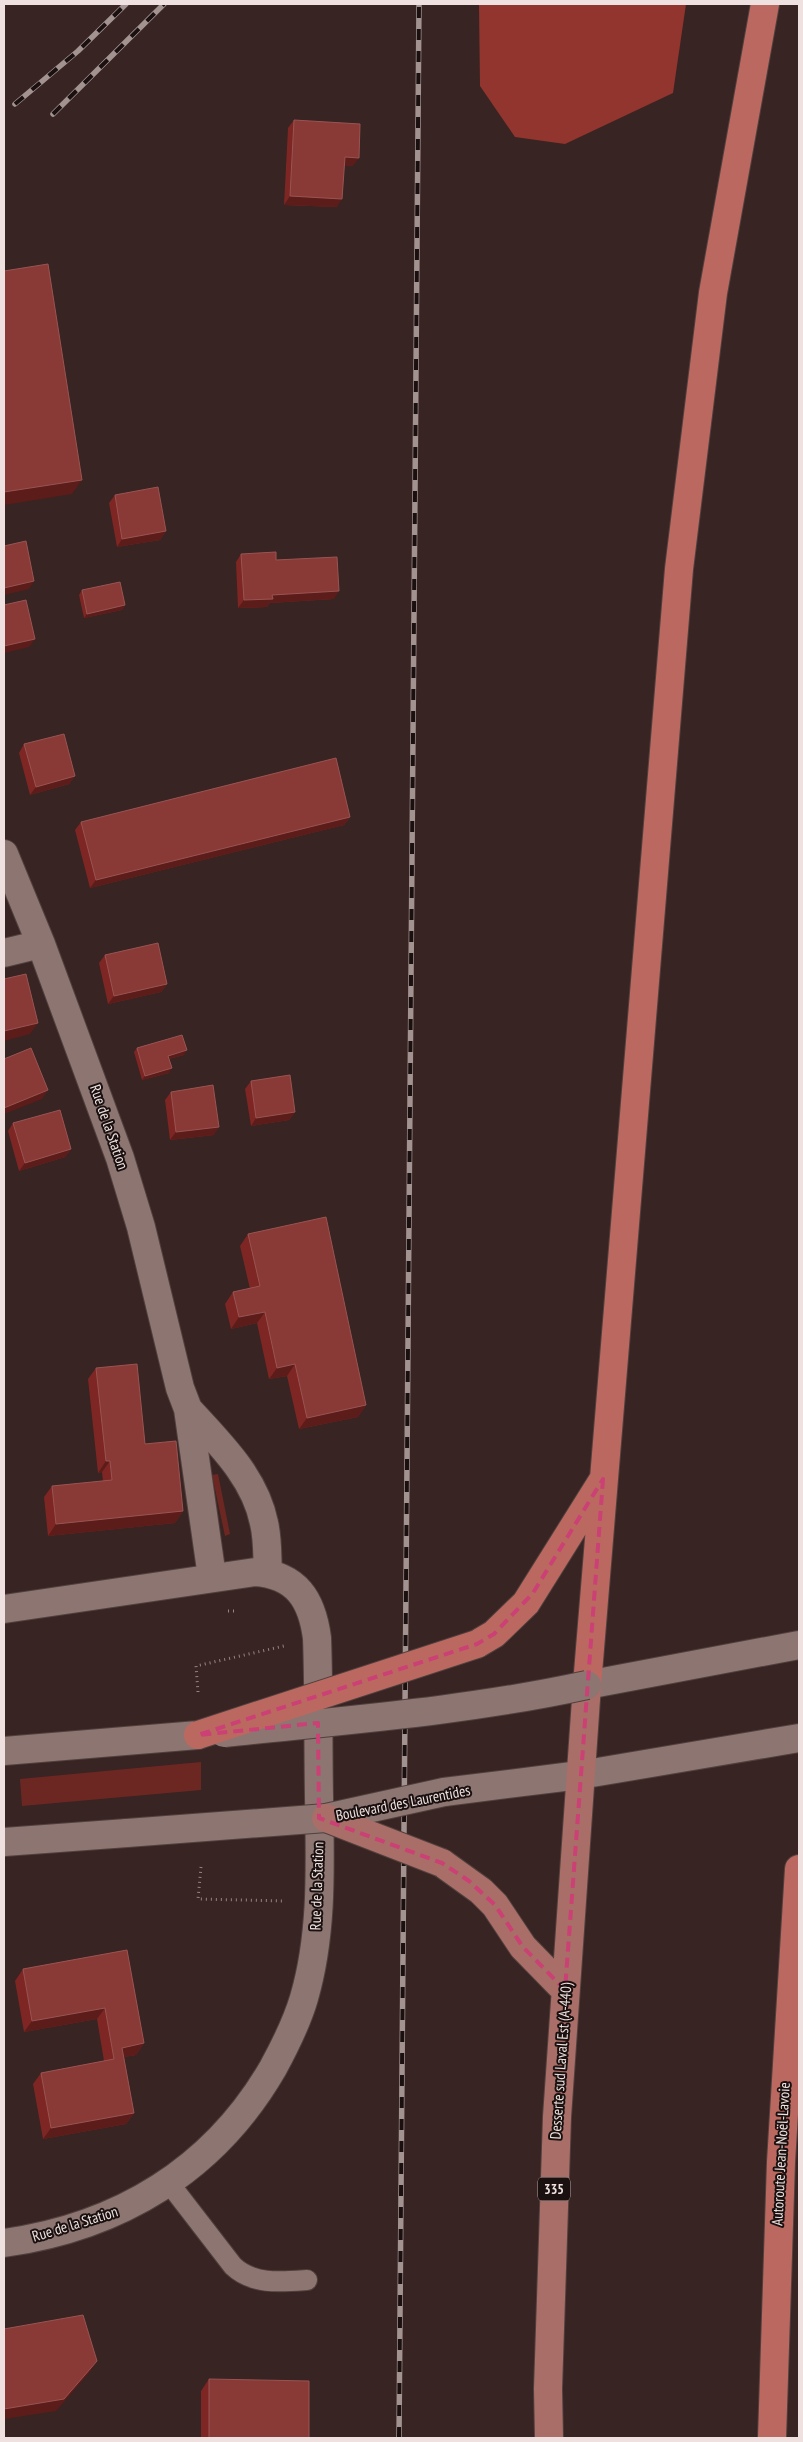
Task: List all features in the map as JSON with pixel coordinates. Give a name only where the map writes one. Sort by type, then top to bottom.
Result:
[{"type":"highway","points":[[586,1685],[596,1595],[603,1479],[680,560],[713,293],[765,4]]},
{"type":"highway","points":[[198,1735],[477,1644],[494,1634],[522,1607],[540,1582],[553,1556],[603,1479]]},
{"type":"highway","name":"Autoroute Jean-Noël-Lavoie","points":[[772,2438],[781,2162],[799,1869]]},
{"type":"main road","name":"Desserte sud Laval Est (A-440)","points":[[549,2438],[548,2389],[554,2184],[586,1685]]},
{"type":"main road","points":[[326,1818],[442,1863],[469,1881],[495,1905],[523,1947],[566,1990]]},
{"type":"street","name":"Rue de la Station","points":[[4,854],[41,944],[106,1115],[132,1193],[180,1388],[188,1409],[212,1577]]},
{"type":"street","points":[[4,953],[41,944]]},
{"type":"street","name":"Rue de la Station","points":[[4,2243],[40,2236],[104,2218],[138,2202],[192,2166],[219,2141],[243,2114],[263,2085],[295,2023],[304,1998],[310,1971],[320,1878],[317,1638],[313,1612],[308,1601],[290,1584],[268,1573],[264,1523],[255,1494],[230,1454],[188,1409]]},
{"type":"street","points":[[4,1609],[241,1573],[268,1573]]},
{"type":"street","points":[[4,1750],[198,1735],[412,1713],[525,1698],[799,1645]]},
{"type":"street","name":"Boulevard des Laurentides","points":[[4,1842],[326,1818],[444,1792],[580,1775],[799,1738]]},
{"type":"lane","points":[[169,2183],[233,2266],[242,2274],[268,2281],[307,2280]]},
{"type":"path","points":[[198,1692],[196,1666],[277,1648]]},
{"type":"path","points":[[201,1867],[198,1899],[285,1901]]},
{"type":"highlighted area","points":[[603,1479],[565,1990],[523,1947],[495,1905],[469,1881],[442,1863],[319,1818],[318,1723],[198,1735],[477,1644],[494,1634],[533,1593]]},
{"type":"shaded area","points":[[479,4],[686,4],[673,93],[565,144],[515,137],[480,86]]},
{"type":"shaded area","points":[[218,1474],[230,1534],[225,1536],[212,1475]]},
{"type":"shaded area","points":[[201,1762],[201,1790],[22,1806],[20,1779]]},
{"type":"building","points":[[294,120],[360,124],[359,158],[345,157],[342,199],[290,196]]},
{"type":"building","points":[[48,264],[82,480],[4,492],[4,271]]},
{"type":"building","points":[[158,487],[166,531],[122,539],[115,495]]},
{"type":"building","points":[[26,541],[34,581],[4,588],[4,546]]},
{"type":"building","points":[[276,552],[276,560],[337,557],[339,591],[272,595],[273,599],[244,600],[241,554]]},
{"type":"building","points":[[120,582],[125,605],[87,614],[82,590]]},
{"type":"building","points":[[26,600],[35,639],[4,646],[4,605]]},
{"type":"building","points":[[64,734],[75,776],[36,787],[24,744]]},
{"type":"building","points":[[336,758],[350,817],[96,880],[81,822]]},
{"type":"building","points":[[158,943],[167,984],[114,996],[105,955]]},
{"type":"building","points":[[26,974],[38,1023],[4,1031],[4,979]]},
{"type":"building","points":[[182,1035],[187,1050],[168,1056],[172,1068],[145,1076],[137,1048]]},
{"type":"building","points":[[31,1048],[48,1090],[4,1108],[4,1059]]},
{"type":"building","points":[[290,1075],[295,1112],[256,1118],[251,1081]]},
{"type":"building","points":[[213,1085],[219,1127],[176,1132],[171,1092]]},
{"type":"building","points":[[60,1110],[71,1149],[25,1163],[13,1123]]},
{"type":"building","points":[[326,1217],[366,1405],[307,1418],[295,1364],[277,1368],[265,1312],[239,1317],[233,1292],[260,1286],[248,1234]]},
{"type":"building","points":[[137,1364],[145,1444],[176,1441],[183,1511],[56,1524],[52,1486],[112,1480],[110,1461],[106,1461],[96,1368]]},
{"type":"building","points":[[127,1950],[144,2043],[122,2048],[134,2113],[51,2128],[41,2073],[114,2059],[105,2008],[32,2021],[23,1969]]},
{"type":"building","points":[[83,2315],[97,2361],[64,2399],[4,2409],[4,2329]]},
{"type":"building","points":[[209,2379],[309,2381],[309,2438],[209,2438]]},
{"type":"railway","points":[[15,104],[78,51],[126,4]]},
{"type":"railway","points":[[53,114],[164,4]]},
{"type":"railway","points":[[399,2438],[419,4]]}]
